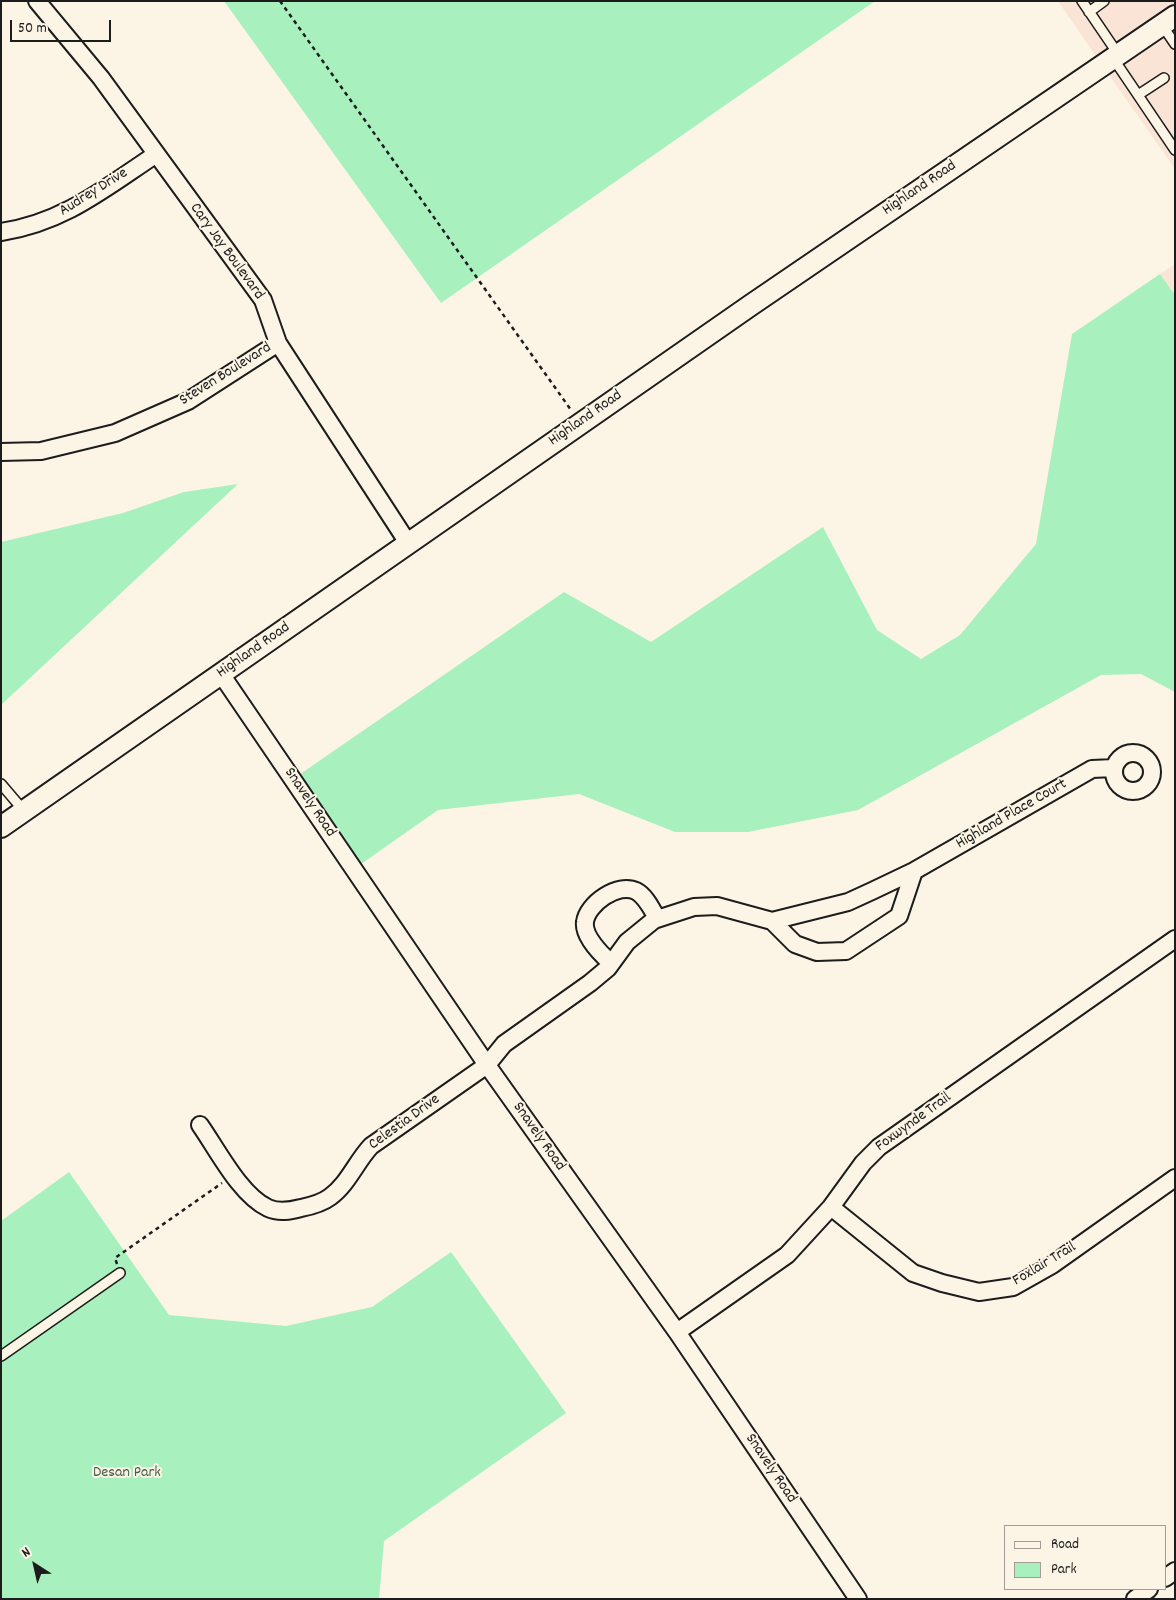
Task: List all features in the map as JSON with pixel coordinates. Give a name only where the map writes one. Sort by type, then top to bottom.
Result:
[{"type":"street","name":"Cary Jay Boulevard","points":[[37,1],[96,72],[263,300],[278,343],[408,543]]},
{"type":"street","name":"Highland Road","points":[[2,825],[580,424],[1168,21]]},
{"type":"street","name":"Audrey Drive","points":[[1,232],[40,223],[63,215],[155,154]]},
{"type":"street","name":"Steven Boulevard","points":[[1,452],[41,451],[115,433],[188,401],[278,343]]},
{"type":"street","name":"Snavely Road","points":[[221,674],[487,1065],[677,1332],[858,1599]]},
{"type":"street","name":"Highland Place Court","points":[[487,1065],[504,1044],[590,983],[611,963],[627,942],[657,918],[694,908],[717,906],[772,921],[848,902],[914,871],[1092,769],[1114,768]]},
{"type":"street","name":"Highland Place Court","points":[[772,921],[795,944],[818,952],[846,951],[899,916],[914,871]]},
{"type":"street","points":[[611,963],[601,954],[586,932],[584,923],[592,906],[618,890],[635,891],[643,897],[657,918]]},
{"type":"street","name":"Foxwynde Trail","points":[[677,1332],[787,1255],[830,1207],[863,1163],[879,1147],[1175,939]]},
{"type":"street","name":"Celestia Drive","points":[[200,1125],[248,1192],[268,1208],[287,1212],[311,1206],[330,1197],[345,1182],[358,1160],[371,1146],[487,1065]]},
{"type":"street","name":"Foxlair Trail","points":[[830,1207],[913,1273],[942,1284],[979,1292],[1012,1287],[1052,1264],[1175,1178]]},
{"type":"street","points":[[1135,1599],[1148,1590]]},
{"type":"lane","points":[[1082,1],[1138,95],[1175,150]]},
{"type":"lane","points":[[1089,12],[1104,1]]},
{"type":"lane","points":[[1168,21],[1175,44]]},
{"type":"lane","points":[[1138,95],[1164,78]]},
{"type":"lane","points":[[1,784],[24,811]]},
{"type":"lane","points":[[1,1356],[120,1273]]},
{"type":"path","points":[[280,1],[580,424]]},
{"type":"path","points":[[120,1273],[115,1258],[234,1175]]},
{"type":"shaded area","points":[[1058,1],[1175,1],[1175,169],[1102,65]]},
{"type":"shaded area","points":[[1175,264],[1175,295],[1160,274]]},
{"type":"green space","points":[[224,1],[875,1],[441,303]]},
{"type":"green space","points":[[1160,274],[1175,295],[1175,692],[1141,674],[1101,675],[858,810],[748,832],[675,832],[579,794],[438,810],[354,869],[293,779],[564,592],[651,642],[823,527],[877,630],[921,659],[960,635],[1036,544],[1072,334]]},
{"type":"green space","points":[[238,484],[1,705],[1,542],[123,513],[184,492]]},
{"type":"green space","name":"Desan Park","points":[[69,1172],[169,1315],[286,1326],[372,1307],[451,1252],[566,1413],[384,1541],[379,1599],[1,1599],[1,1221]]}]
